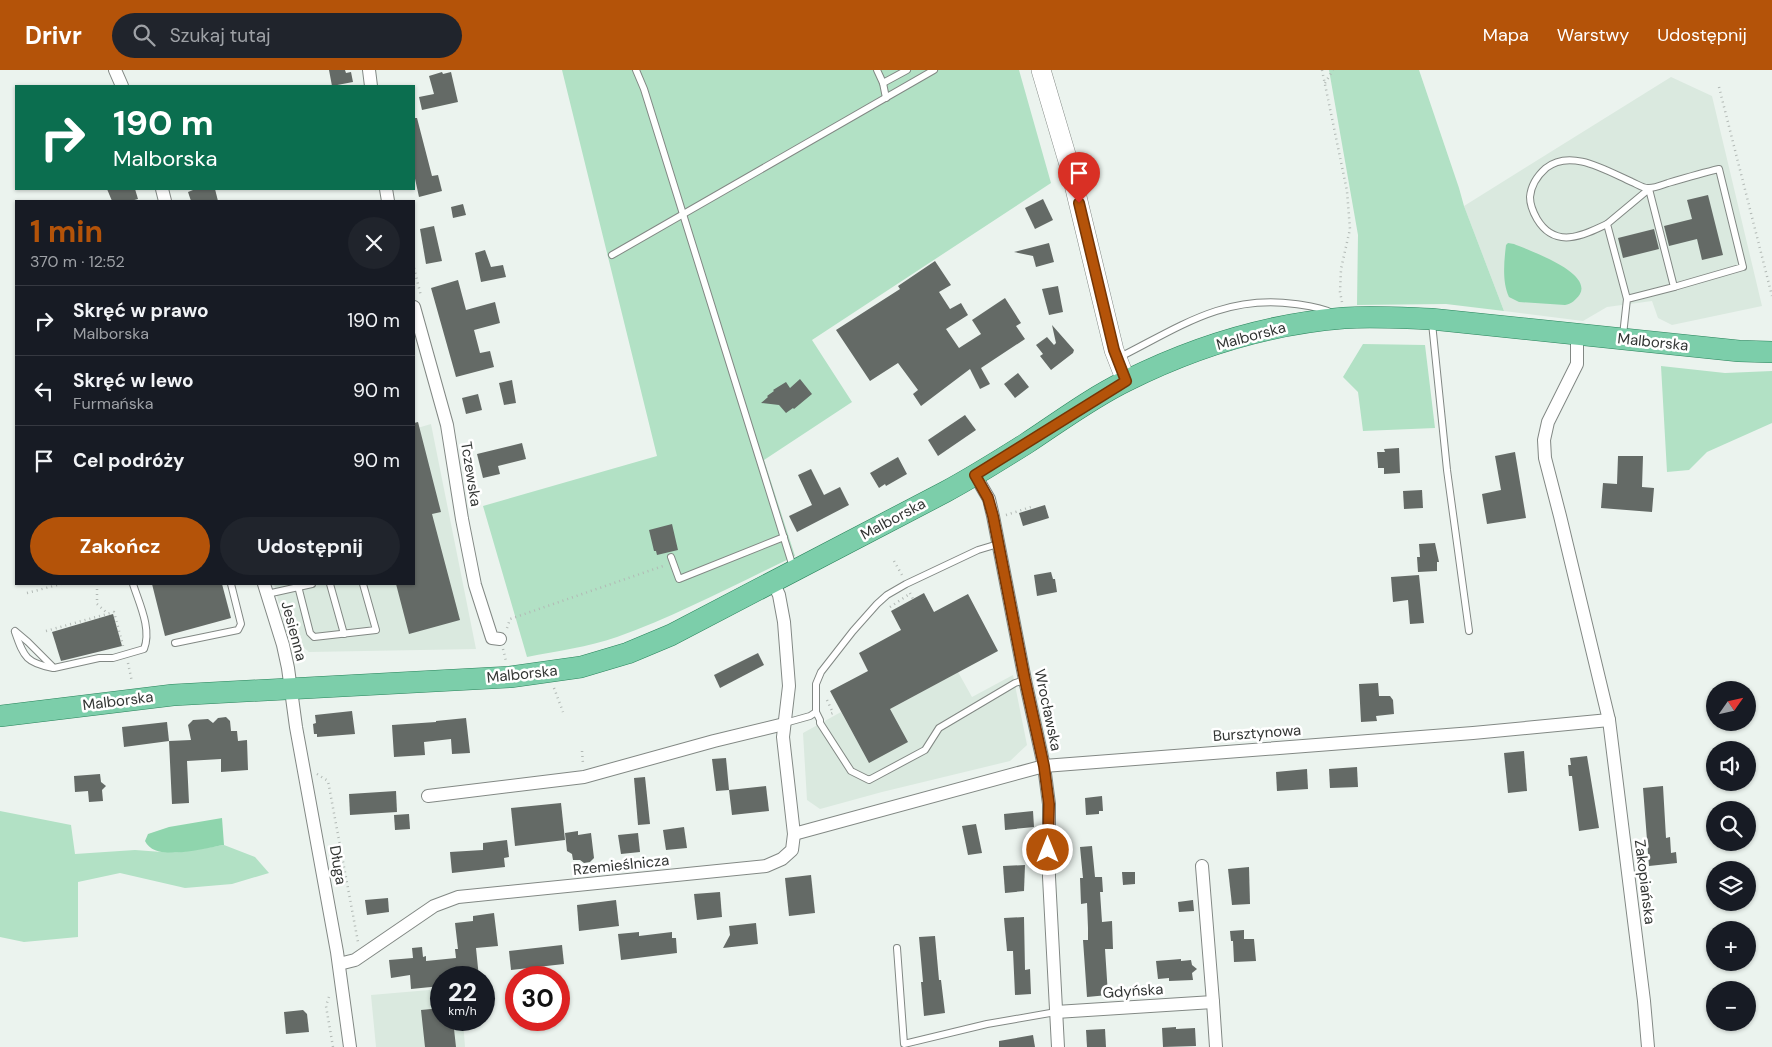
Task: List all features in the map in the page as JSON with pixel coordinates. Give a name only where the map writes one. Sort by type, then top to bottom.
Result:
[{"type":"main road","name":"Malborska","points":[[0,716],[173,695],[510,677],[582,667],[628,653],[671,635],[975,475],[1126,381],[1173,360],[1226,341],[1266,330],[1345,318],[1386,317],[1431,319],[1739,351],[1772,352]]},
{"type":"street","points":[[115,70],[122,85]]},
{"type":"street","points":[[369,70],[371,85]]},
{"type":"street","points":[[1041,70],[1070,168],[1116,359],[1126,381]]},
{"type":"street","name":"Tczewska","points":[[415,311],[447,425],[462,519],[476,585],[492,638],[500,639]]},
{"type":"street","name":"Zakopiańska","points":[[1577,334],[1577,364],[1548,422],[1544,440],[1544,458],[1609,720],[1643,992],[1648,1047]]},
{"type":"street","name":"Wrocławska","points":[[975,475],[988,498],[1044,766],[1049,804],[1049,878],[1058,1047]]},
{"type":"street","name":"Rzemieślnicza","points":[[339,964],[355,960],[434,906],[458,897],[766,866],[782,859],[792,850],[794,834],[783,737],[789,686],[784,622],[779,595],[773,582]]},
{"type":"street","name":"Jesienna","points":[[266,589],[283,645],[290,688]]},
{"type":"street","name":"Długa","points":[[290,688],[339,964],[350,1047]]},
{"type":"street","name":"Bursztynowa","points":[[794,834],[1044,766],[1473,733],[1609,720]]},
{"type":"street","points":[[428,796],[584,777],[784,724]]},
{"type":"street","points":[[1202,866],[1216,1047]]},
{"type":"street","name":"Gdyńska","points":[[1056,1012],[1213,1002]]},
{"type":"lane","points":[[636,70],[644,89],[684,214],[794,570]]},
{"type":"lane","points":[[877,70],[883,83],[886,98]]},
{"type":"lane","points":[[883,83],[907,70]]},
{"type":"lane","points":[[612,254],[934,70]]},
{"type":"lane","points":[[1627,299],[1743,267],[1719,169],[1649,189],[1607,224],[1574,237],[1560,237],[1550,234],[1540,224],[1533,213],[1530,200],[1532,187],[1540,174],[1552,164],[1566,160],[1594,165],[1649,189]]},
{"type":"lane","points":[[1649,189],[1674,287]]},
{"type":"lane","points":[[1607,224],[1627,299],[1622,339]]},
{"type":"lane","points":[[1116,359],[1178,325],[1216,310],[1237,305],[1256,302],[1286,303],[1321,308],[1345,318]]},
{"type":"lane","points":[[1431,319],[1447,470],[1469,631]]},
{"type":"lane","points":[[672,560],[679,580],[784,537]]},
{"type":"lane","points":[[998,544],[978,550],[906,584],[887,595],[877,604],[852,631],[821,672],[816,684],[816,712],[820,723],[851,771],[869,780],[925,750],[939,728],[1015,682],[1025,680]]},
{"type":"lane","points":[[54,668],[15,631],[23,653],[35,664],[54,668],[99,658],[113,658],[144,649],[147,642],[144,619],[133,585]]},
{"type":"lane","points":[[176,643],[238,630],[241,624],[231,585]]},
{"type":"lane","points":[[266,589],[305,585]]},
{"type":"lane","points":[[330,585],[344,634]]},
{"type":"lane","points":[[298,586],[310,633],[314,637],[376,630],[363,585]]},
{"type":"lane","points":[[784,724],[810,716],[816,712]]},
{"type":"lane","points":[[897,948],[904,1046],[987,1024],[1056,1012]]},
{"type":"path","points":[[1322,70],[1347,191],[1350,229],[1341,269],[1340,292],[1345,318]]},
{"type":"path","points":[[1324,84],[1333,70]]},
{"type":"path","points":[[1719,87],[1772,296]]},
{"type":"path","points":[[1004,516],[1031,507],[1032,509]]},
{"type":"path","points":[[513,618],[672,560]]},
{"type":"path","points":[[886,609],[906,598],[910,593],[894,561]]},
{"type":"path","points":[[28,593],[57,585]]},
{"type":"path","points":[[97,585],[98,604],[107,614]]},
{"type":"path","points":[[46,631],[114,612],[133,686]]},
{"type":"path","points":[[552,683],[563,712]]},
{"type":"path","points":[[820,720],[833,712],[826,698]]},
{"type":"path","points":[[315,773],[328,782],[361,956]]},
{"type":"shaded area","points":[[562,70],[1019,70],[1051,183],[812,340],[852,402],[764,460],[795,556],[685,609],[617,637],[584,646],[527,657],[483,506],[657,456]]},
{"type":"shaded area","points":[[1329,70],[1419,70],[1464,206],[1504,311],[1446,304],[1357,305],[1358,235]]},
{"type":"shaded area","points":[[1671,77],[1712,96],[1762,306],[1672,325],[1658,318],[1652,301],[1607,307],[1583,321],[1504,311],[1464,206]]},
{"type":"shaded area","points":[[1508,243],[1544,257],[1568,270],[1577,278],[1581,286],[1580,294],[1571,303],[1565,305],[1519,302],[1509,297],[1505,285],[1504,272],[1506,245]]},
{"type":"shaded area","points":[[1363,344],[1425,345],[1435,428],[1363,431],[1358,392],[1343,377]]},
{"type":"shaded area","points":[[1661,366],[1725,373],[1772,371],[1772,423],[1707,452],[1689,470],[1667,472]]},
{"type":"shaded area","points":[[431,424],[476,649],[309,652],[286,632],[274,585],[415,585],[415,429]]},
{"type":"shaded area","points":[[958,672],[972,697],[1013,675],[1027,745],[1010,761],[820,809],[807,800],[803,733],[841,712],[869,762],[890,709]]},
{"type":"shaded area","points":[[0,811],[71,825],[75,854],[135,850],[175,853],[224,845],[255,857],[269,873],[232,884],[185,888],[120,873],[78,882],[78,937],[24,942],[0,937]]},
{"type":"shaded area","points":[[222,818],[224,845],[169,853],[150,848],[145,841],[148,834],[169,827]]},
{"type":"shaded area","points":[[430,990],[430,1031],[464,1031],[465,1047],[376,1047],[371,995]]},
{"type":"building","points":[[329,70],[351,72],[353,82],[332,85]]},
{"type":"building","points":[[442,72],[443,74],[451,72],[458,102],[422,110],[419,97],[434,94],[429,76]]},
{"type":"building","points":[[415,118],[417,118],[432,176],[438,175],[442,191],[419,197],[415,179]]},
{"type":"building","points":[[107,190],[135,190],[138,199],[134,200],[112,200]]},
{"type":"building","points":[[193,190],[215,190],[218,200],[191,200],[188,192]]},
{"type":"building","points":[[1708,195],[1723,255],[1702,260],[1697,239],[1669,246],[1664,226],[1692,219],[1687,200]]},
{"type":"building","points":[[1043,199],[1053,220],[1035,229],[1025,208]]},
{"type":"building","points":[[463,204],[466,215],[453,218],[451,207]]},
{"type":"building","points":[[434,226],[442,261],[426,264],[420,229]]},
{"type":"building","points":[[1654,229],[1659,249],[1623,258],[1618,238]]},
{"type":"building","points":[[1049,243],[1054,262],[1036,267],[1033,256],[1014,252]]},
{"type":"building","points":[[485,250],[491,267],[503,265],[506,277],[481,282],[475,253]]},
{"type":"building","points":[[935,261],[951,285],[939,292],[950,309],[961,303],[968,315],[946,329],[959,348],[981,334],[972,320],[1005,298],[1021,323],[1016,326],[1025,339],[981,368],[990,384],[980,389],[970,369],[921,406],[913,394],[918,390],[898,363],[870,381],[836,330],[900,289],[898,286]]},
{"type":"building","points":[[458,280],[466,310],[495,302],[500,323],[474,330],[480,353],[490,351],[494,367],[456,377],[431,288]]},
{"type":"building","points":[[1058,286],[1063,312],[1049,315],[1042,289]]},
{"type":"building","points":[[1052,325],[1074,350],[1073,353],[1051,370],[1040,356],[1043,354],[1036,345],[1047,337],[1054,345],[1056,343]]},
{"type":"building","points":[[1018,373],[1029,387],[1015,398],[1004,384]]},
{"type":"building","points":[[800,379],[812,394],[794,409],[786,413],[779,405],[761,403],[773,390],[786,382],[790,388]]},
{"type":"building","points":[[512,380],[516,403],[504,405],[499,383]]},
{"type":"building","points":[[478,394],[482,410],[466,414],[462,398]]},
{"type":"building","points":[[965,415],[976,430],[938,456],[928,440]]},
{"type":"building","points":[[418,422],[441,512],[432,514],[460,620],[409,634],[396,585],[415,585],[415,423]]},
{"type":"building","points":[[522,443],[526,459],[498,466],[500,474],[483,478],[477,454]]},
{"type":"building","points":[[1399,448],[1400,473],[1384,474],[1384,468],[1378,468],[1377,452],[1385,452],[1384,449]]},
{"type":"building","points":[[1515,452],[1526,518],[1487,524],[1482,494],[1501,490],[1495,456]]},
{"type":"building","points":[[1618,456],[1643,456],[1642,487],[1654,488],[1652,512],[1601,508],[1603,483],[1617,484]]},
{"type":"building","points":[[898,457],[907,474],[879,488],[870,473]]},
{"type":"building","points":[[811,469],[824,495],[840,487],[849,505],[797,532],[789,516],[812,505],[798,475]]},
{"type":"building","points":[[1422,490],[1423,508],[1404,509],[1403,491]]},
{"type":"building","points":[[1045,505],[1049,518],[1023,526],[1019,513]]},
{"type":"building","points":[[672,524],[678,550],[657,555],[656,551],[654,551],[649,530]]},
{"type":"building","points":[[1435,543],[1439,562],[1437,562],[1437,571],[1418,572],[1417,557],[1420,557],[1419,544]]},
{"type":"building","points":[[1051,572],[1053,579],[1055,579],[1057,592],[1037,596],[1034,575]]},
{"type":"building","points":[[1419,575],[1424,623],[1410,624],[1408,600],[1393,602],[1391,577]]},
{"type":"building","points":[[152,585],[222,585],[231,618],[165,636]]},
{"type":"building","points":[[924,593],[934,612],[968,594],[998,651],[890,709],[908,742],[869,763],[830,691],[868,671],[859,653],[901,630],[891,611]]},
{"type":"building","points":[[113,614],[122,646],[61,661],[52,632]]},
{"type":"building","points":[[758,653],[764,665],[720,688],[714,675]]},
{"type":"building","points":[[1378,683],[1379,696],[1390,696],[1393,700],[1394,714],[1376,716],[1377,721],[1361,722],[1359,684]]},
{"type":"building","points":[[352,711],[355,734],[317,737],[317,734],[314,734],[313,724],[316,723],[315,715]]},
{"type":"building","points":[[226,717],[230,721],[231,731],[237,731],[238,741],[247,740],[248,770],[221,772],[221,759],[187,761],[189,803],[172,804],[169,741],[191,740],[188,725],[193,720],[208,719],[213,723],[218,718]]},
{"type":"building","points":[[466,718],[470,753],[452,754],[451,739],[424,742],[425,755],[394,757],[392,725]]},
{"type":"building","points":[[167,722],[169,741],[124,747],[122,727]]},
{"type":"building","points":[[1524,751],[1527,791],[1508,793],[1504,753]]},
{"type":"building","points":[[1587,756],[1599,828],[1579,831],[1572,776],[1569,776],[1568,765],[1571,765],[1570,758]]},
{"type":"building","points":[[726,758],[729,790],[716,791],[712,759]]},
{"type":"building","points":[[1357,767],[1358,787],[1330,788],[1329,769]]},
{"type":"building","points":[[1307,769],[1308,789],[1277,791],[1276,772]]},
{"type":"building","points":[[100,774],[101,782],[106,786],[102,790],[103,801],[89,802],[88,791],[75,792],[74,776]]},
{"type":"building","points":[[645,777],[650,824],[638,825],[634,778]]},
{"type":"building","points":[[766,786],[769,811],[732,815],[729,790]]},
{"type":"building","points":[[1663,786],[1666,838],[1670,837],[1671,853],[1676,852],[1677,863],[1649,866],[1643,788]]},
{"type":"building","points":[[396,791],[397,812],[350,815],[349,794]]},
{"type":"building","points":[[1102,796],[1103,811],[1099,811],[1099,814],[1086,815],[1085,798]]},
{"type":"building","points":[[561,803],[565,840],[515,846],[511,808]]},
{"type":"building","points":[[1033,811],[1034,827],[1005,830],[1004,814]]},
{"type":"building","points":[[409,814],[410,829],[395,830],[394,815]]},
{"type":"building","points":[[976,824],[982,853],[968,855],[962,826]]},
{"type":"building","points":[[684,827],[687,848],[666,850],[663,830]]},
{"type":"building","points":[[578,831],[578,835],[591,833],[594,858],[590,862],[584,863],[580,860],[573,860],[572,854],[567,851],[565,833]]},
{"type":"building","points":[[638,833],[640,852],[621,854],[618,835]]},
{"type":"building","points":[[507,840],[509,857],[504,858],[505,867],[452,873],[450,852],[483,850],[483,843]]},
{"type":"building","points":[[1092,846],[1095,877],[1102,877],[1103,892],[1100,892],[1102,922],[1112,921],[1113,949],[1105,949],[1108,995],[1087,997],[1083,940],[1088,940],[1087,903],[1081,904],[1080,878],[1083,878],[1080,847]]},
{"type":"building","points":[[1025,865],[1024,891],[1005,893],[1003,866]]},
{"type":"building","points":[[1249,867],[1250,904],[1232,905],[1228,869]]},
{"type":"building","points":[[1122,872],[1135,872],[1135,884],[1123,885]]},
{"type":"building","points":[[811,875],[815,913],[789,916],[785,878]]},
{"type":"building","points":[[720,892],[722,917],[697,920],[694,894]]},
{"type":"building","points":[[388,898],[389,912],[367,915],[365,900]]},
{"type":"building","points":[[616,900],[619,926],[579,931],[577,905]]},
{"type":"building","points":[[1193,900],[1194,911],[1179,912],[1178,902]]},
{"type":"building","points":[[494,913],[498,946],[476,948],[478,966],[430,966],[430,987],[411,989],[410,975],[391,978],[389,960],[413,958],[412,948],[422,947],[423,957],[426,956],[426,961],[456,958],[455,949],[458,949],[455,923],[473,921],[473,916]]},
{"type":"building","points":[[1024,917],[1025,970],[1030,969],[1031,994],[1015,995],[1013,951],[1007,951],[1004,918]]},
{"type":"building","points":[[756,923],[758,944],[723,948],[730,935],[729,926]]},
{"type":"building","points":[[1244,930],[1244,939],[1254,939],[1256,961],[1234,962],[1233,941],[1231,941],[1230,931]]},
{"type":"building","points":[[639,932],[639,936],[672,932],[672,938],[676,938],[677,953],[621,960],[618,934]]},
{"type":"building","points":[[935,936],[939,980],[941,980],[945,1013],[924,1016],[919,937]]},
{"type":"building","points":[[562,945],[564,964],[511,966],[509,951]]},
{"type":"building","points":[[1181,959],[1181,961],[1191,960],[1192,965],[1197,969],[1192,973],[1193,980],[1169,981],[1169,978],[1158,979],[1156,961]]},
{"type":"building","points":[[430,1009],[430,1031],[454,1031],[456,1047],[425,1047],[421,1010]]},
{"type":"building","points":[[303,1010],[307,1014],[309,1032],[286,1034],[284,1012]]},
{"type":"building","points":[[1176,1027],[1176,1029],[1195,1028],[1196,1046],[1163,1047],[1162,1028]]},
{"type":"building","points":[[1105,1029],[1106,1047],[1087,1047],[1086,1030]]},
{"type":"building","points":[[1033,1035],[1035,1047],[999,1047],[999,1041]]},
{"type":"route","points":[[1048,850],[1049,804],[1044,766],[993,516],[988,498],[975,475],[1126,381],[1116,359],[1079,203]]}]
